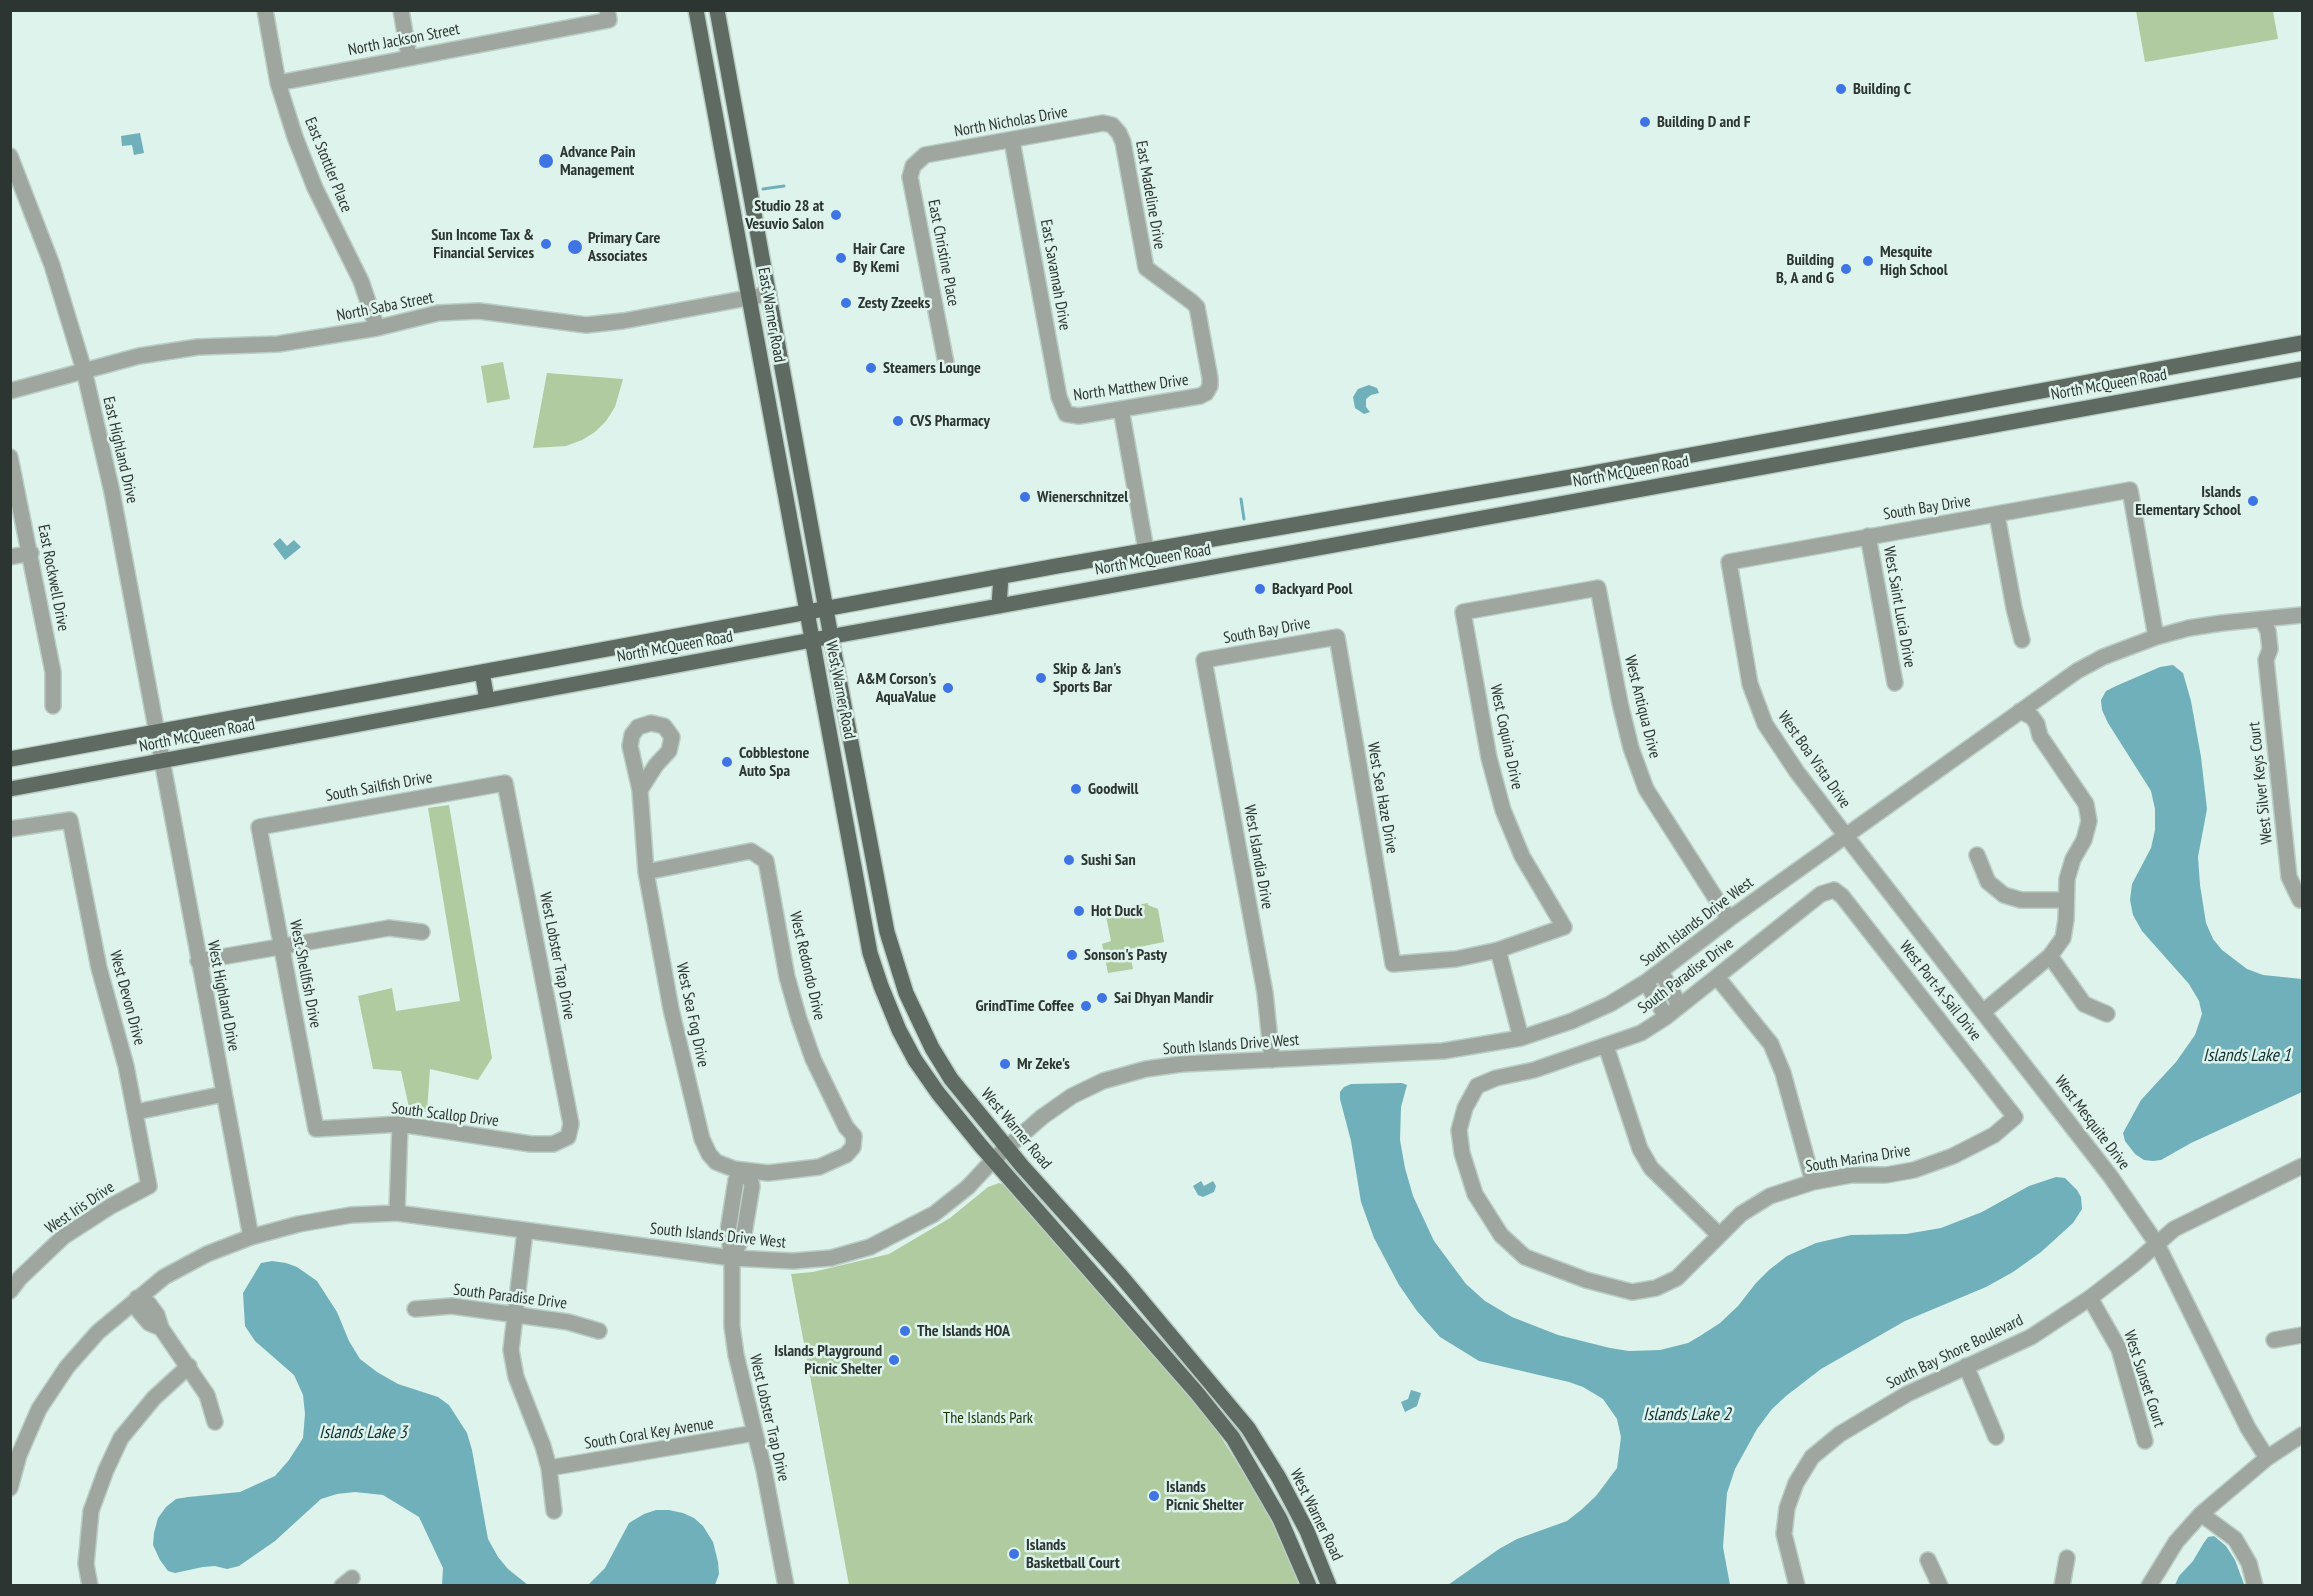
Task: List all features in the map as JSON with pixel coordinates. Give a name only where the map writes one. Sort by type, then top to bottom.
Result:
[{"type":"main road","name":"East Warner Road","points":[[696,10],[810,626]]},
{"type":"main road","name":"East Warner Road","points":[[717,10],[829,623]]},
{"type":"main road","name":"North McQueen Road","points":[[10,789],[487,700],[829,623],[1001,576],[1577,476],[2302,343]]},
{"type":"main road","name":"North McQueen Road","points":[[10,759],[482,672],[829,623],[999,606],[2302,369]]},
{"type":"main road","points":[[1146,550],[1152,578]]},
{"type":"main road","points":[[999,606],[1001,576]]},
{"type":"main road","name":"West Warner Road","points":[[829,623],[887,932],[906,993],[932,1048],[951,1079],[1007,1148],[1121,1276],[1248,1428],[1279,1478],[1307,1531],[1329,1586]]},
{"type":"main road","name":"West Warner Road","points":[[810,626],[867,936],[881,986],[899,1030],[915,1060],[938,1093],[1233,1438],[1280,1519],[1309,1586]]},
{"type":"main road","points":[[482,672],[487,700]]},
{"type":"main road","points":[[867,936],[887,932]]},
{"type":"street","name":"East Stottler Place","points":[[265,10],[278,82],[295,137],[315,188],[361,281],[377,328]]},
{"type":"street","points":[[401,10],[409,57]]},
{"type":"street","name":"North Jackson Street","points":[[278,82],[608,15]]},
{"type":"street","name":"North Nicholas Drive","points":[[925,155],[1103,123]]},
{"type":"street","name":"East Madeline Drive","points":[[1103,123],[1112,125],[1119,132],[1123,142],[1146,268],[1192,302],[1199,314],[1210,378],[1210,386],[1206,393],[1200,396]]},
{"type":"street","name":"East Savannah Drive","points":[[1012,141],[1059,397],[1066,414]]},
{"type":"street","name":"East Christine Place","points":[[925,155],[913,166],[910,177],[920,265],[946,363]]},
{"type":"street","name":"East Highland Drive","points":[[10,156],[52,265],[84,370],[112,492],[161,761]]},
{"type":"street","name":"North Saba Street","points":[[10,391],[139,356],[191,348],[278,344],[377,328],[438,313],[479,311],[586,325],[622,321],[769,294]]},
{"type":"street","name":"North Matthew Drive","points":[[1066,414],[1079,416],[1200,396]]},
{"type":"street","points":[[1121,409],[1146,550]]},
{"type":"street","name":"East Rockwell Drive","points":[[10,457],[53,672],[53,706]]},
{"type":"street","name":"South Bay Drive","points":[[1729,562],[2130,490],[2156,637]]},
{"type":"street","points":[[1997,515],[2022,640]]},
{"type":"street","name":"West Saint Lucia Drive","points":[[1868,536],[1895,683]]},
{"type":"street","points":[[10,557],[30,554]]},
{"type":"street","name":"West Boa Vista Drive","points":[[1729,562],[1749,684],[1765,724],[1797,772],[1846,836]]},
{"type":"street","name":"West Antiqua Drive","points":[[1463,612],[1598,588],[1620,703],[1631,748],[1646,789],[1729,919]]},
{"type":"street","name":"West Coquina Drive","points":[[1463,612],[1489,758],[1503,810],[1522,856],[1564,927],[1498,950]]},
{"type":"street","name":"South Islands Drive West","points":[[10,1488],[19,1455],[39,1408],[67,1367],[98,1332],[164,1277],[207,1254],[250,1236],[351,1215],[397,1213],[732,1258],[800,1261],[831,1258],[870,1247],[934,1214],[968,1187],[1017,1137],[1072,1096],[1103,1081],[1146,1069],[1182,1064],[1443,1051],[1521,1038],[1572,1021],[1610,1004],[1661,972],[1729,919],[2077,671],[2103,657],[2156,637],[2222,623],[2302,615]]},
{"type":"street","name":"West Silver Keys Court","points":[[2262,620],[2268,631],[2270,649],[2266,660],[2289,877],[2300,900]]},
{"type":"street","name":"South Bay Drive","points":[[1204,660],[1337,638]]},
{"type":"street","name":"West Sea Haze Drive","points":[[1337,638],[1393,964],[1456,959],[1498,950]]},
{"type":"street","name":"West Islandia Drive","points":[[1204,660],[1265,993],[1272,1060]]},
{"type":"street","points":[[1983,1012],[2050,956],[2063,938],[2067,879],[2073,859],[2084,840],[2089,821],[2086,804],[2040,736],[2037,724],[2032,717],[2020,711]]},
{"type":"street","name":"West Highland Drive","points":[[161,761],[250,1236]]},
{"type":"street","name":"South Sailfish Drive","points":[[259,826],[505,783]]},
{"type":"street","name":"West Lobster Trap Drive","points":[[505,783],[571,1124],[568,1137]]},
{"type":"street","name":"West Sea Fog Drive","points":[[640,790],[646,872],[671,1009],[700,1128],[709,1154],[716,1162],[734,1170],[748,1172]]},
{"type":"street","name":"West Devon Drive","points":[[10,829],[70,820],[99,968],[136,1112],[149,1186]]},
{"type":"street","name":"West Shellfish Drive","points":[[259,826],[316,1129]]},
{"type":"street","name":"West Mesquite Drive","points":[[1846,836],[2098,1157],[2157,1245],[2248,1428],[2267,1458]]},
{"type":"street","name":"West Redondo Drive","points":[[646,872],[751,851],[766,861],[787,977],[798,1019],[813,1059],[846,1127],[854,1136],[853,1147],[837,1161],[819,1167],[784,1173],[748,1172]]},
{"type":"street","points":[[1977,855],[1988,882],[2004,895],[2021,900],[2065,900]]},
{"type":"street","name":"South Paradise Drive","points":[[1656,1288],[1632,1292],[1577,1277],[1525,1257],[1501,1235],[1475,1194],[1462,1153],[1459,1130],[1465,1108],[1477,1086],[1496,1078],[1534,1070],[1641,1033],[1666,1017],[1821,894],[1834,890]]},
{"type":"street","name":"West Port-A-Sail Drive","points":[[1834,890],[1842,896],[2015,1117]]},
{"type":"street","points":[[198,961],[389,928],[422,932]]},
{"type":"street","points":[[1498,950],[1521,1038]]},
{"type":"street","points":[[2050,956],[2084,1004],[2107,1014]]},
{"type":"street","points":[[1661,972],[1680,1006]]},
{"type":"street","points":[[1717,976],[1771,1044],[1783,1073],[1813,1182]]},
{"type":"street","points":[[1646,982],[1666,1017]]},
{"type":"street","points":[[1606,1046],[1640,1149],[1651,1168],[1719,1234]]},
{"type":"street","points":[[136,1112],[224,1094]]},
{"type":"street","name":"South Marina Drive","points":[[1656,1288],[1677,1278],[1741,1214],[1770,1196],[1813,1182],[1851,1175],[1886,1175],[1914,1170],[1953,1156],[1994,1136],[2015,1117]]},
{"type":"street","points":[[397,1213],[400,1124]]},
{"type":"street","name":"South Scallop Drive","points":[[316,1129],[400,1124],[531,1144],[553,1144],[568,1137]]},
{"type":"street","name":"South Bay Shore Boulevard","points":[[1797,1586],[1784,1534],[1787,1508],[1797,1483],[1812,1457],[1840,1434],[1907,1394],[2031,1337],[2090,1298],[2174,1229],[2302,1166]]},
{"type":"street","points":[[732,1258],[744,1234],[752,1186],[748,1172]]},
{"type":"street","name":"West Iris Drive","points":[[10,1291],[20,1278],[63,1237],[111,1206],[149,1186]]},
{"type":"street","points":[[525,1231],[511,1350],[516,1377],[543,1446],[549,1468],[554,1510]]},
{"type":"street","name":"West Lobster Trap Drive","points":[[732,1258],[732,1326],[736,1354],[764,1470],[786,1586]]},
{"type":"street","points":[[137,1298],[149,1304],[158,1315],[161,1328],[207,1395],[215,1422]]},
{"type":"street","name":"West Sunset Court","points":[[2090,1298],[2119,1349],[2145,1441]]},
{"type":"street","name":"South Paradise Drive","points":[[415,1309],[452,1306],[568,1322],[599,1331]]},
{"type":"street","points":[[2274,1340],[2302,1335]]},
{"type":"street","points":[[90,1586],[86,1564],[91,1511],[106,1470],[121,1438],[154,1398],[189,1366]]},
{"type":"street","points":[[1966,1366],[1996,1437]]},
{"type":"street","name":"South Coral Key Avenue","points":[[549,1468],[702,1444],[755,1433]]},
{"type":"street","points":[[2149,1586],[2176,1542],[2200,1514],[2267,1458],[2302,1436]]},
{"type":"street","points":[[2200,1514],[2235,1539],[2248,1563],[2255,1586]]},
{"type":"street","points":[[2062,1586],[2067,1558]]},
{"type":"street","points":[[1928,1560],[1940,1586]]},
{"type":"green space","points":[[2136,11],[2273,11],[2278,39],[2145,62]]},
{"type":"green space","points":[[503,362],[510,399],[487,403],[481,366]]},
{"type":"green space","points":[[547,373],[623,379],[615,407],[595,432],[566,446],[533,448]]},
{"type":"green space","points":[[449,805],[492,1058],[478,1080],[430,1069],[427,1112],[410,1112],[401,1071],[373,1069],[358,996],[392,988],[396,1011],[460,1001],[428,808]]},
{"type":"green space","points":[[1148,903],[1158,909],[1164,942],[1129,949],[1133,969],[1108,973],[1102,944],[1111,941],[1105,911]]},
{"type":"green space","name":"The Islands Park","points":[[999,1183],[1006,1185],[1212,1423],[1265,1507],[1300,1585],[849,1585],[791,1274],[813,1272],[889,1254],[950,1218],[988,1187]]},
{"type":"water","points":[[140,133],[144,153],[134,155],[132,145],[122,146],[121,136]]},
{"type":"water","points":[[1369,385],[1377,388],[1379,393],[1366,399],[1366,407],[1370,412],[1364,414],[1355,408],[1353,397],[1358,389]]},
{"type":"water","points":[[280,538],[287,546],[294,540],[301,547],[285,560],[273,544]]},
{"type":"water","name":"Islands Lake 1","points":[[2173,665],[2183,673],[2191,701],[2201,757],[2207,809],[2198,857],[2206,923],[2213,939],[2222,950],[2247,969],[2263,975],[2302,979],[2302,1092],[2191,1143],[2161,1160],[2153,1161],[2144,1160],[2135,1154],[2125,1141],[2123,1133],[2141,1100],[2176,1062],[2195,1035],[2202,1014],[2199,1001],[2189,984],[2142,931],[2133,915],[2130,900],[2132,884],[2151,848],[2155,830],[2155,809],[2151,791],[2108,723],[2102,710],[2101,700],[2106,691],[2116,686],[2160,667]]},
{"type":"water","name":"Islands Lake 2","points":[[1402,1083],[1407,1085],[1401,1107],[1400,1140],[1413,1196],[1434,1241],[1466,1284],[1485,1301],[1512,1317],[1558,1335],[1610,1348],[1629,1351],[1660,1350],[1688,1343],[1720,1323],[1769,1270],[1787,1256],[1816,1243],[1851,1235],[1906,1234],[1941,1228],[1982,1212],[2029,1186],[2056,1177],[2065,1178],[2077,1190],[2081,1197],[2082,1209],[2073,1223],[2041,1252],[2013,1272],[1986,1287],[1905,1321],[1821,1369],[1772,1409],[1757,1429],[1735,1469],[1727,1493],[1723,1547],[1730,1585],[1448,1585],[1499,1549],[1517,1539],[1567,1521],[1581,1510],[1596,1496],[1617,1468],[1621,1437],[1617,1419],[1603,1399],[1569,1382],[1479,1361],[1440,1337],[1417,1311],[1399,1285],[1374,1238],[1361,1202],[1340,1092],[1351,1084]]},
{"type":"water","points":[[1201,1181],[1204,1186],[1213,1181],[1216,1186],[1214,1192],[1203,1197],[1198,1195],[1193,1186]]},
{"type":"water","name":"Islands Lake 3","points":[[272,1261],[297,1267],[317,1281],[337,1312],[349,1341],[360,1359],[398,1384],[438,1397],[449,1405],[467,1433],[472,1450],[488,1539],[508,1569],[528,1585],[442,1585],[443,1568],[419,1517],[383,1495],[355,1492],[321,1499],[275,1541],[239,1566],[227,1569],[215,1566],[203,1567],[175,1573],[168,1571],[153,1545],[158,1518],[166,1507],[176,1499],[240,1492],[275,1476],[303,1438],[305,1414],[303,1395],[294,1375],[255,1341],[245,1326],[243,1293],[261,1263]]},
{"type":"water","points":[[1411,1390],[1421,1393],[1417,1406],[1405,1412],[1401,1402],[1408,1399]]},
{"type":"water","points":[[656,1510],[683,1513],[694,1518],[703,1526],[713,1542],[718,1562],[719,1574],[715,1585],[588,1585],[605,1568],[629,1523]]},
{"type":"water","points":[[2214,1536],[2226,1546],[2235,1560],[2244,1584],[2175,1585],[2179,1576],[2193,1561],[2208,1537]]},
{"type":"waterway","points":[[763,189],[784,186]]},
{"type":"waterway","points":[[1241,499],[1244,519]]},
{"type":"place","name":"Building C","points":[[1841,89]]},
{"type":"place","name":"Building D and F","points":[[1645,122]]},
{"type":"place","name":"Advance Pain Management","points":[[546,161]]},
{"type":"place","name":"Studio 28 at Vesuvio Salon","points":[[836,215]]},
{"type":"place","name":"Sun Income Tax & Financial Services","points":[[546,244]]},
{"type":"place","name":"Primary Care Associates","points":[[575,247]]},
{"type":"place","name":"Hair Care By Kemi","points":[[841,258]]},
{"type":"place","name":"Mesquite High School","points":[[1868,261]]},
{"type":"place","name":"Building B, A and G","points":[[1846,269]]},
{"type":"place","name":"Zesty Zzeeks","points":[[846,303]]},
{"type":"place","name":"Steamers Lounge","points":[[871,368]]},
{"type":"place","name":"CVS Pharmacy","points":[[898,421]]},
{"type":"place","name":"Wienerschnitzel","points":[[1025,497]]},
{"type":"place","name":"Islands Elementary School","points":[[2253,501]]},
{"type":"place","name":"Backyard Pool","points":[[1260,589]]},
{"type":"place","name":"Skip & Jan's Sports Bar","points":[[1041,678]]},
{"type":"place","name":"A&M Corson's AquaValue","points":[[948,688]]},
{"type":"place","name":"Cobblestone Auto Spa","points":[[727,762]]},
{"type":"place","name":"Goodwill","points":[[1076,789]]},
{"type":"place","name":"Sushi San","points":[[1069,860]]},
{"type":"place","name":"Hot Duck","points":[[1079,911]]},
{"type":"place","name":"Sonson's Pasty","points":[[1072,955]]},
{"type":"place","name":"Sai Dhyan Mandir","points":[[1102,998]]},
{"type":"place","name":"GrindTime Coffee","points":[[1086,1006]]},
{"type":"place","name":"Mr Zeke's","points":[[1005,1064]]},
{"type":"place","name":"The Islands HOA","points":[[905,1331]]},
{"type":"place","name":"Islands Playground Picnic Shelter","points":[[894,1360]]},
{"type":"place","name":"Islands Picnic Shelter","points":[[1154,1496]]},
{"type":"place","name":"Islands Basketball Court","points":[[1014,1554]]}]
